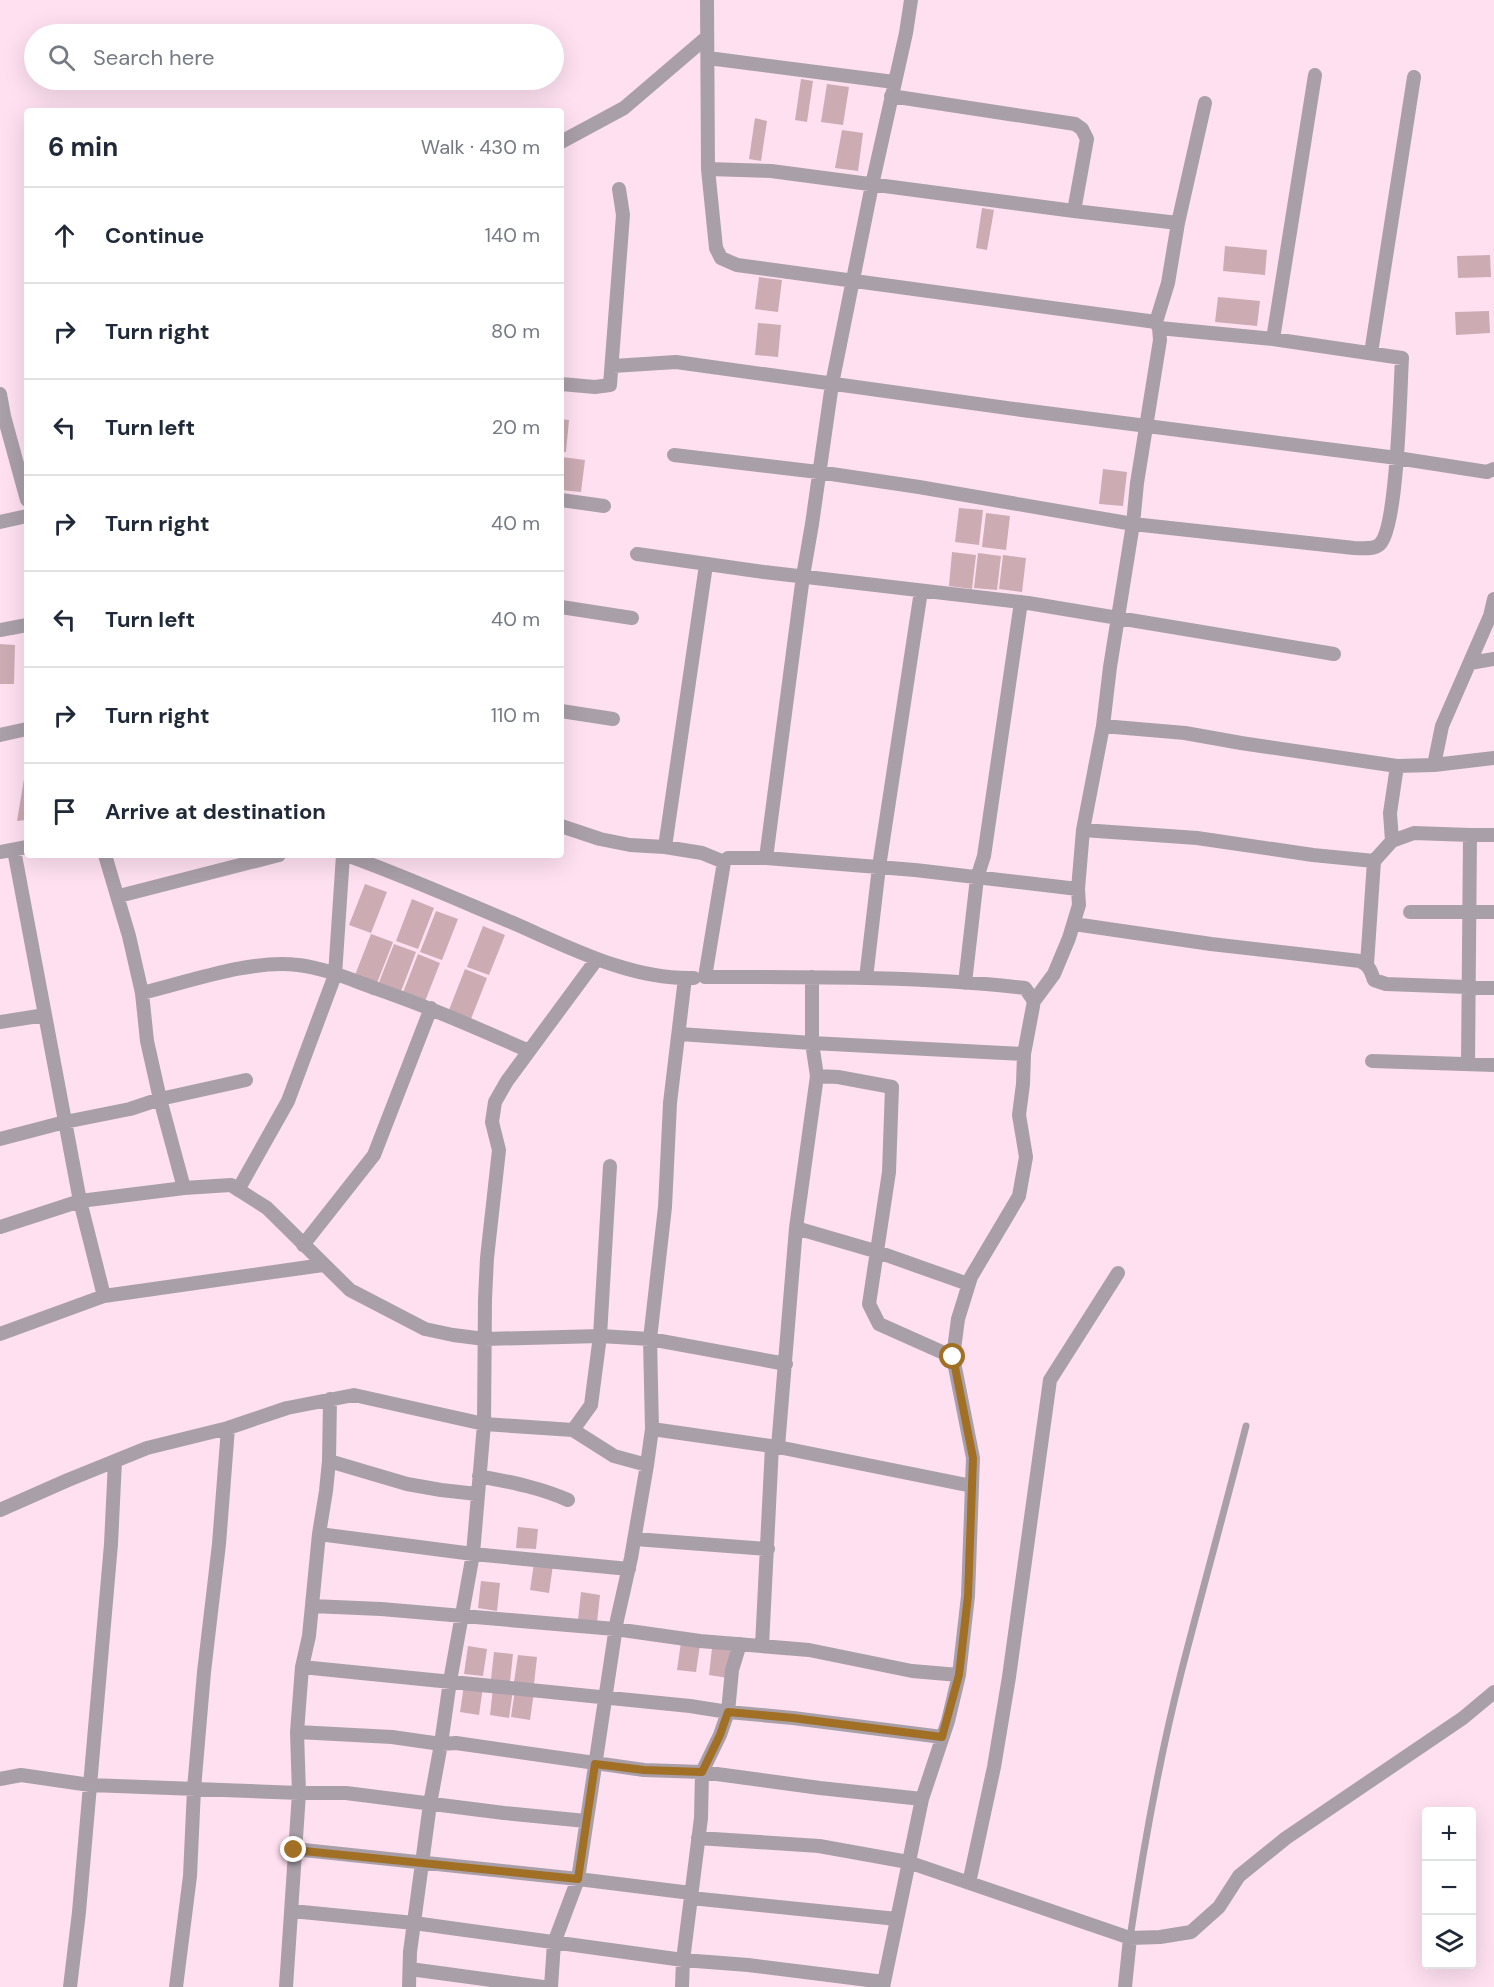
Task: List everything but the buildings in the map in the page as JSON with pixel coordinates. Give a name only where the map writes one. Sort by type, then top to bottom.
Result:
[{"type":"street","points":[[674,455],[919,486],[1133,524],[1354,548],[1373,548],[1381,543],[1388,525],[1397,458],[1402,358],[736,265],[721,258],[716,248],[708,169],[707,0]]},
{"type":"street","points":[[766,858],[803,576],[832,384],[911,0]]},
{"type":"street","points":[[564,140],[624,108],[707,37]]},
{"type":"street","points":[[708,58],[893,89],[1074,124],[1082,129],[1087,139],[1074,211]]},
{"type":"street","points":[[1273,339],[1314,75]]},
{"type":"street","points":[[1371,353],[1414,77]]},
{"type":"street","points":[[292,1911],[414,1923],[683,1960],[748,1965],[884,1984],[922,1799],[959,1675],[968,1596],[973,1458],[953,1357],[958,1319],[971,1277],[1018,1196],[1026,1157],[1019,1115],[1024,1054],[1034,1001],[1054,974],[1079,905],[1083,830],[1102,726],[1133,524],[1160,340],[1158,325],[1205,103]]},
{"type":"street","points":[[708,169],[771,171],[1178,223]]},
{"type":"street","points":[[564,384],[595,387],[610,385],[623,215],[619,189]]},
{"type":"street","points":[[613,366],[676,362],[1487,472],[1494,469]]},
{"type":"street","points":[[0,394],[2,417],[24,490]]},
{"type":"street","points":[[564,500],[604,506]]},
{"type":"street","points":[[0,522],[24,517]]},
{"type":"street","points":[[637,554],[706,565],[1021,602],[1334,654]]},
{"type":"street","points":[[665,847],[706,565]]},
{"type":"street","points":[[866,978],[879,867],[921,591]]},
{"type":"street","points":[[1434,765],[1442,726],[1490,616],[1494,598]]},
{"type":"street","points":[[965,983],[976,878],[984,856],[1021,602]]},
{"type":"street","points":[[564,607],[632,618]]},
{"type":"street","points":[[0,630],[24,626]]},
{"type":"street","points":[[1470,663],[1494,659]]},
{"type":"street","points":[[564,711],[613,719]]},
{"type":"street","points":[[1102,726],[1185,733],[1396,766],[1494,759]]},
{"type":"street","points":[[0,735],[24,730]]},
{"type":"street","points":[[1392,842],[1390,813],[1396,766]]},
{"type":"street","points":[[564,827],[620,843],[702,853],[724,862]]},
{"type":"street","points":[[1083,830],[1197,838],[1313,855],[1374,861]]},
{"type":"street","points":[[1494,835],[1414,833],[1392,842],[1374,861],[1367,964],[1374,980],[1386,984],[1494,988]]},
{"type":"street","points":[[1468,1064],[1470,835]]},
{"type":"street","points":[[14,850],[80,1201],[104,1296]]},
{"type":"street","points":[[106,858],[118,896],[142,993],[147,1041],[184,1188]]},
{"type":"street","points":[[118,896],[267,858]]},
{"type":"street","points":[[238,1190],[288,1101],[335,975],[344,858]]},
{"type":"street","points":[[705,977],[724,862],[728,858],[766,858],[879,867],[1078,890]]},
{"type":"street","points":[[370,859],[398,874],[597,959],[656,975],[685,978],[866,978],[965,983],[1025,988],[1034,1001]]},
{"type":"street","points":[[1410,912],[1494,912]]},
{"type":"street","points":[[1074,924],[1367,964]]},
{"type":"street","points":[[409,1987],[410,1952],[430,1804],[473,1554],[484,1424],[487,1258],[499,1150],[492,1122],[495,1102],[529,1051],[597,959]]},
{"type":"street","points":[[142,993],[246,968],[299,965],[431,1008],[529,1051]]},
{"type":"street","points":[[762,1647],[775,1447],[786,1364],[796,1228],[817,1076],[812,1043],[812,977]]},
{"type":"street","points":[[551,1987],[554,1943],[578,1879],[615,1629],[635,1539],[652,1430],[650,1339],[664,1207],[670,1103],[685,978]]},
{"type":"street","points":[[303,1245],[374,1155],[431,1008]]},
{"type":"street","points":[[0,1022],[45,1015]]},
{"type":"street","points":[[679,1034],[1024,1054]]},
{"type":"street","points":[[1372,1061],[1494,1065]]},
{"type":"street","points":[[817,1076],[838,1077],[892,1087],[889,1172],[875,1251],[869,1304],[879,1324],[953,1357]]},
{"type":"street","points":[[0,1138],[246,1080]]},
{"type":"street","points":[[573,1430],[591,1405],[600,1336],[610,1166]]},
{"type":"street","points":[[0,1227],[80,1201],[184,1188],[231,1185],[267,1208],[350,1290],[425,1329],[485,1339],[600,1336],[650,1339],[786,1364]]},
{"type":"street","points":[[796,1228],[875,1251],[968,1284]]},
{"type":"street","points":[[0,1334],[104,1296],[323,1265]]},
{"type":"street","points":[[969,1884],[994,1767],[1009,1677],[1050,1380],[1118,1273]]},
{"type":"street","points":[[0,1510],[147,1448],[228,1428],[287,1408],[354,1395],[484,1424],[573,1430],[614,1456],[647,1465]]},
{"type":"street","points":[[286,1987],[299,1793],[297,1732],[302,1667],[309,1636],[328,1461],[330,1399]]},
{"type":"street","points":[[176,1987],[190,1876],[194,1789],[204,1672],[219,1544],[228,1428]]},
{"type":"street","points":[[652,1430],[775,1447],[972,1486]]},
{"type":"street","points":[[70,1987],[79,1912],[111,1544],[115,1461]]},
{"type":"street","points":[[328,1461],[407,1484],[477,1494]]},
{"type":"street","points":[[479,1476],[527,1485],[568,1500]]},
{"type":"street","points":[[319,1534],[473,1554],[629,1569]]},
{"type":"street","points":[[635,1539],[768,1549]]},
{"type":"street","points":[[312,1606],[381,1609],[615,1629],[762,1647],[809,1650],[912,1671],[959,1675]]},
{"type":"street","points":[[682,1987],[683,1960],[701,1818],[702,1772],[720,1735],[728,1712],[732,1670],[740,1644]]},
{"type":"street","points":[[302,1667],[690,1706],[942,1737]]},
{"type":"street","points":[[698,1838],[819,1846],[908,1862],[1130,1938],[1160,1937],[1191,1932],[1219,1907],[1239,1876],[1286,1838],[1463,1718],[1494,1692]]},
{"type":"street","points":[[297,1732],[456,1743],[644,1770],[702,1772],[922,1799]]},
{"type":"street","points":[[0,1779],[21,1775],[90,1785],[346,1793],[586,1821]]},
{"type":"street","points":[[294,1850],[578,1879],[691,1896],[897,1919]]},
{"type":"street","points":[[1125,1987],[1130,1938]]},
{"type":"street","points":[[410,1969],[543,1987]]},
{"type":"lane","points":[[1130,1938],[1147,1836],[1181,1675],[1246,1426]]},
{"type":"route","points":[[294,1850],[578,1879],[595,1764],[644,1770],[702,1772],[720,1735],[728,1712],[942,1737],[959,1675],[968,1596],[973,1458],[953,1357]]}]
